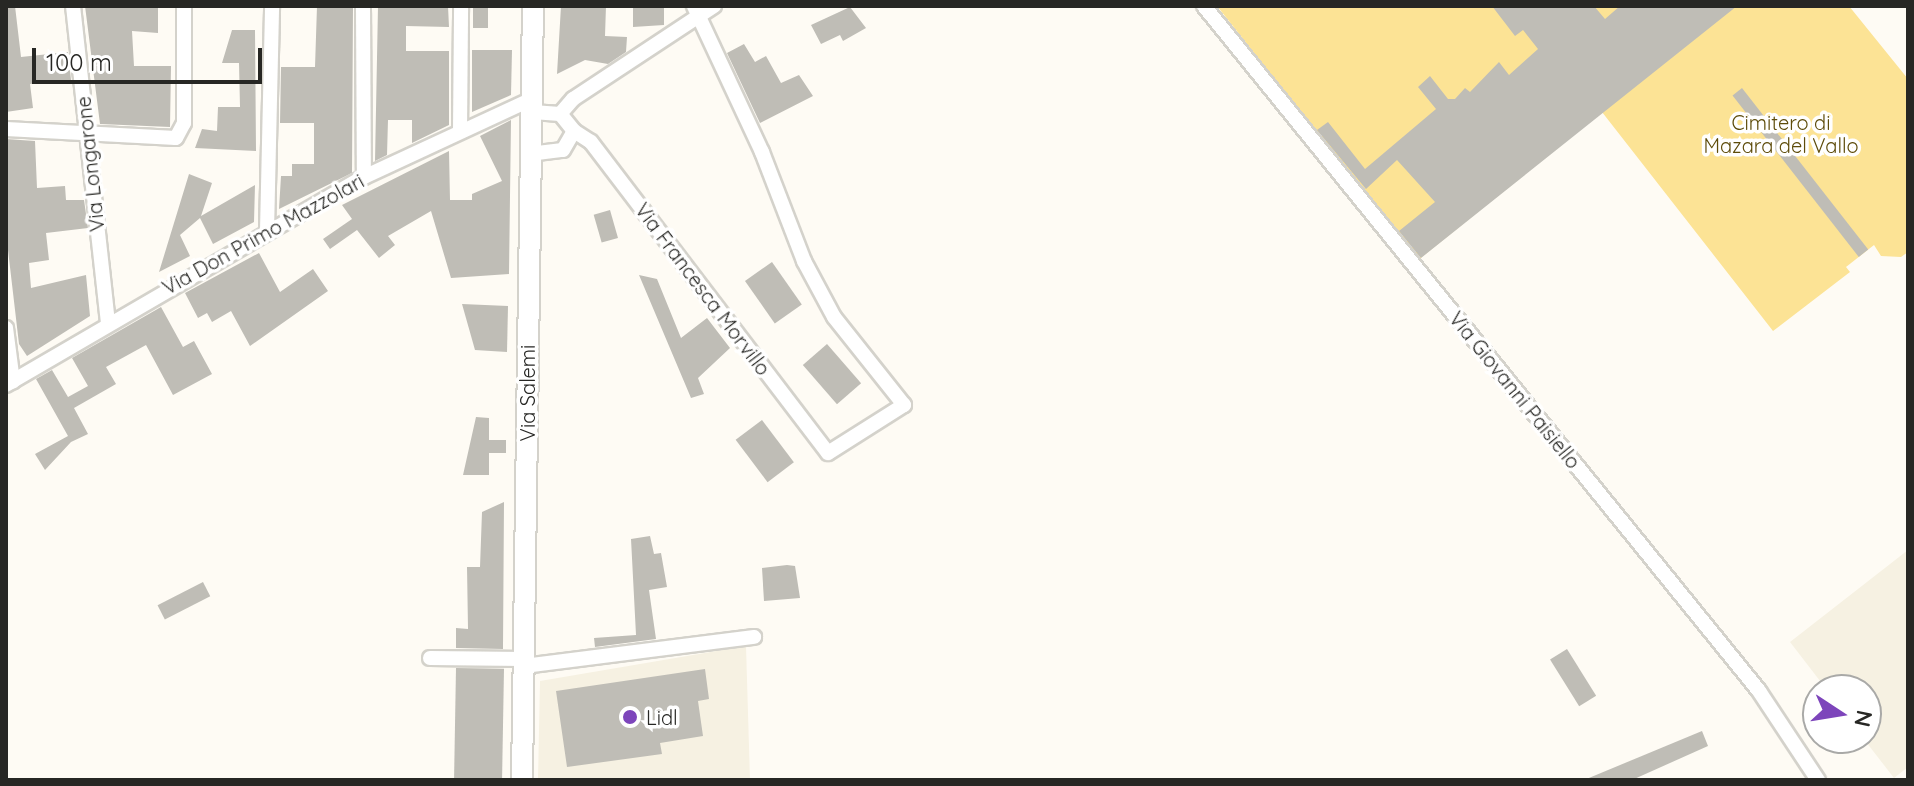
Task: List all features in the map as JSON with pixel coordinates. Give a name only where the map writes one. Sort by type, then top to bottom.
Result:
[{"type":"main road","name":"Via Salemi","points":[[522,780],[533,6]]},
{"type":"street","name":"Via Longarone","points":[[73,6],[108,323]]},
{"type":"street","points":[[6,129],[176,138],[184,123],[184,6]]},
{"type":"street","points":[[267,231],[272,6]]},
{"type":"street","points":[[363,6],[364,177]]},
{"type":"street","points":[[460,131],[461,6]]},
{"type":"street","points":[[530,106],[560,114],[573,99],[696,13],[714,6]]},
{"type":"street","name":"Via Giovanni Paisiello","points":[[1204,6],[1759,691],[1818,780]]},
{"type":"street","name":"Via Francesca Morvillo","points":[[560,114],[574,131],[591,142],[828,453],[904,405],[834,317],[804,261],[762,152],[696,13]]},
{"type":"street","name":"Via Don Primo Mazzolari","points":[[10,383],[108,323],[364,177],[460,131],[530,106]]},
{"type":"street","points":[[529,154],[563,150],[574,131]]},
{"type":"street","points":[[6,328],[10,383]]},
{"type":"street","points":[[430,658],[524,662],[754,637]]},
{"type":"shaded area","points":[[1908,550],[1908,767],[1894,778],[1875,754],[1882,754],[1882,674],[1815,674],[1790,642]]},
{"type":"shaded area","points":[[746,646],[750,780],[538,780],[540,681]]},
{"type":"green space","name":"Cimitero di Mazara del Vallo","points":[[1217,6],[1849,6],[1908,79],[1908,252],[1901,257],[1881,256],[1874,245],[1846,267],[1850,272],[1773,331],[1602,112],[1418,260]]},
{"type":"building","points":[[6,6],[15,6],[21,57],[68,52],[71,80],[30,84],[33,108],[6,112]]},
{"type":"building","points":[[85,6],[158,6],[158,33],[132,31],[134,66],[171,66],[170,127],[100,124]]},
{"type":"building","points":[[317,6],[353,6],[352,173],[279,209],[281,176],[292,176],[292,164],[314,164],[314,123],[280,123],[281,67],[315,67]]},
{"type":"building","points":[[378,6],[448,6],[449,27],[406,26],[406,51],[449,51],[449,125],[412,143],[412,120],[388,120],[387,155],[375,161]]},
{"type":"building","points":[[473,6],[488,6],[488,28],[473,28]]},
{"type":"building","points":[[561,6],[606,6],[605,36],[627,37],[626,52],[608,64],[585,60],[557,74]]},
{"type":"building","points":[[633,6],[664,8],[664,25],[633,27]]},
{"type":"building","points":[[1492,6],[1594,6],[1605,19],[1620,6],[1737,6],[1421,258],[1399,231],[1435,202],[1397,160],[1366,189],[1317,130],[1328,122],[1365,169],[1436,109],[1418,87],[1430,76],[1448,99],[1455,99],[1465,88],[1470,92],[1499,62],[1509,75],[1538,49],[1523,30],[1515,36]]},
{"type":"building","points":[[850,7],[866,28],[843,41],[840,35],[821,44],[811,25]]},
{"type":"building","points":[[232,30],[255,30],[256,151],[195,148],[202,129],[217,131],[218,107],[240,107],[239,63],[222,63]]},
{"type":"building","points":[[744,44],[755,62],[766,56],[781,83],[799,75],[813,96],[760,123],[727,53]]},
{"type":"building","points":[[472,50],[512,50],[511,95],[472,112]]},
{"type":"building","points":[[1742,88],[1868,250],[1859,257],[1733,95]]},
{"type":"building","points":[[511,120],[509,274],[451,278],[431,211],[388,236],[395,245],[379,258],[357,230],[330,249],[323,239],[352,219],[342,205],[449,151],[450,200],[472,200],[472,194],[502,181],[480,136]]},
{"type":"building","points":[[6,139],[35,141],[37,188],[65,186],[66,200],[84,200],[88,228],[46,233],[49,260],[29,263],[31,288],[86,275],[90,316],[27,356],[19,344],[6,233]]},
{"type":"building","points":[[189,174],[212,183],[201,216],[255,185],[254,222],[213,244],[200,218],[180,235],[190,256],[159,272]]},
{"type":"building","points":[[610,210],[618,238],[602,243],[594,215]]},
{"type":"building","points":[[259,253],[280,292],[313,269],[328,291],[250,346],[231,311],[212,322],[207,313],[198,318],[185,293]]},
{"type":"building","points":[[772,262],[802,305],[775,324],[745,281]]},
{"type":"building","points":[[639,275],[657,279],[681,338],[707,318],[730,348],[698,378],[704,394],[691,398]]},
{"type":"building","points":[[462,304],[508,306],[507,352],[475,350]]},
{"type":"building","points":[[161,307],[183,347],[194,341],[212,374],[173,395],[146,345],[106,367],[116,384],[74,408],[88,434],[71,442],[45,470],[35,454],[68,436],[36,379],[52,370],[68,397],[88,386],[72,358]]},
{"type":"building","points":[[827,344],[861,383],[837,404],[803,365]]},
{"type":"building","points":[[476,417],[489,418],[489,440],[506,440],[506,453],[489,453],[489,475],[463,475]]},
{"type":"building","points":[[762,420],[794,462],[768,482],[736,440]]},
{"type":"building","points":[[504,502],[503,649],[456,648],[456,628],[468,629],[467,567],[480,567],[482,512]]},
{"type":"building","points":[[650,536],[654,554],[661,553],[667,587],[649,590],[656,639],[595,647],[594,638],[636,635],[631,539]]},
{"type":"building","points":[[795,566],[800,598],[764,601],[762,568]]},
{"type":"building","points":[[203,582],[210,596],[165,619],[158,605]]},
{"type":"building","points":[[1567,649],[1596,696],[1579,706],[1550,660]]},
{"type":"building","points":[[456,668],[504,669],[502,780],[454,780]]},
{"type":"building","name":"Lidl","points":[[705,669],[709,699],[698,701],[703,736],[660,743],[662,754],[567,767],[556,691]]},
{"type":"building","points":[[1702,731],[1708,746],[1632,780],[1584,780]]},
{"type":"place","name":"Lidl","points":[[630,717]]}]
